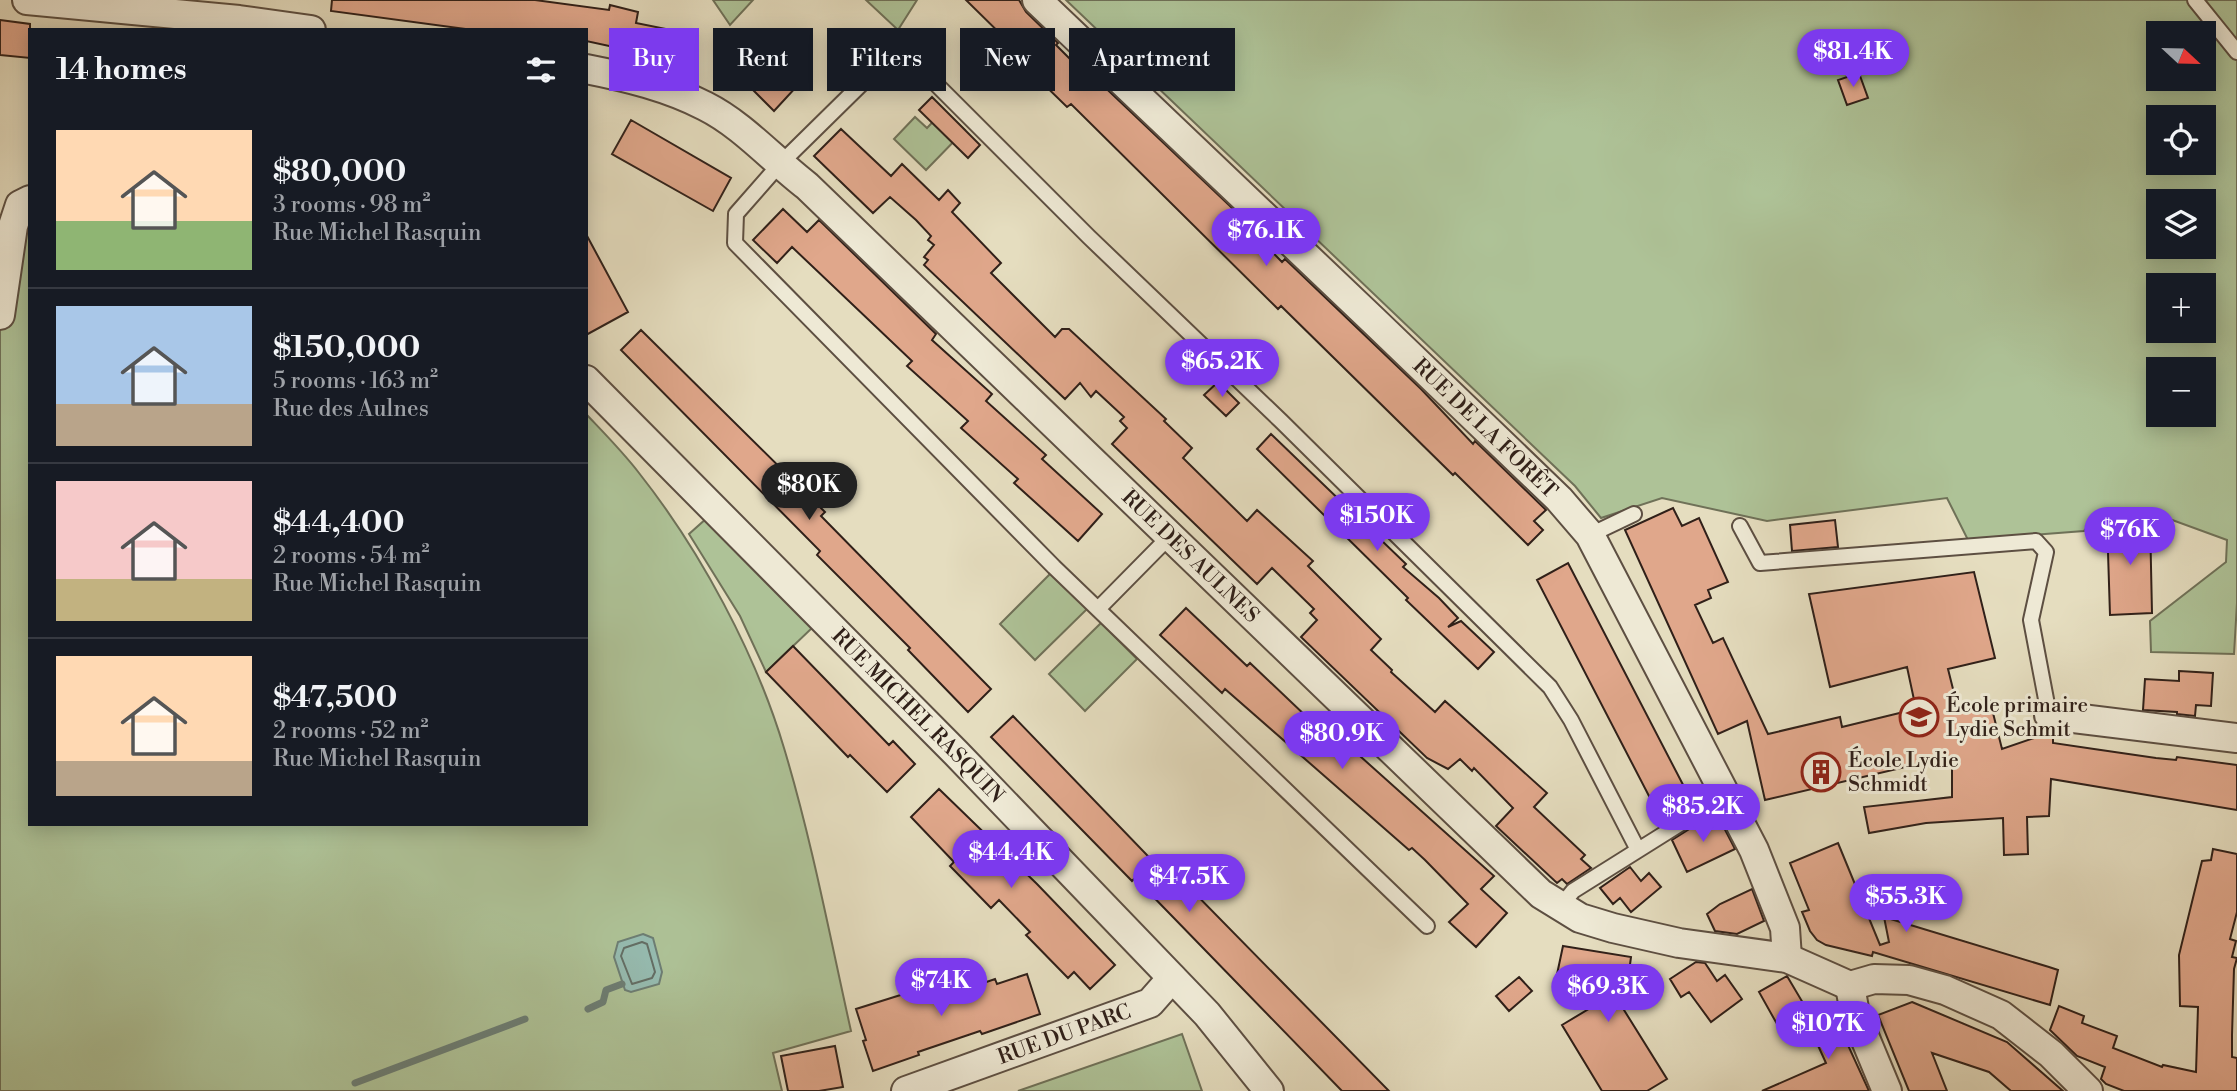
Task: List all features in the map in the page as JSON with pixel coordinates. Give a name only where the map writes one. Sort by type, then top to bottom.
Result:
[{"type":"street","points":[[27,0],[282,28]]},
{"type":"street","name":"RUE DE LA FORÊT","points":[[1037,0],[1394,339],[1559,499],[1590,535],[1754,850],[1785,928],[1787,958]]},
{"type":"street","name":"RUE DES AULNES","points":[[588,69],[624,76],[706,106],[755,142],[807,186],[1541,894],[1580,918],[1613,928],[1679,943],[1756,956],[1787,958],[1850,986]]},
{"type":"street","points":[[0,315],[13,226],[20,205],[28,201]]},
{"type":"street","name":"RUE MICHEL RASQUIN","points":[[588,382],[956,753],[1207,1014],[1269,1091]]},
{"type":"street","points":[[2049,715],[2237,738]]},
{"type":"street","name":"RUE DU PARC","points":[[906,1091],[1150,1003],[1172,978]]},
{"type":"street","points":[[1886,1091],[1855,1014],[1850,986],[1874,979],[1909,980],[1945,990],[2001,1015],[2051,1054],[2088,1091]]},
{"type":"lane","points":[[2195,0],[2237,52]]},
{"type":"lane","points":[[1427,926],[1098,609],[735,243],[736,214],[779,165],[899,47],[1088,237],[1281,421],[1550,687],[1571,720],[1638,850]]},
{"type":"lane","points":[[1590,535],[1634,514]]},
{"type":"lane","points":[[1740,526],[1760,563],[2036,541],[2046,552],[2031,620],[2049,715]]},
{"type":"lane","points":[[1098,609],[1170,536]]},
{"type":"lane","points":[[1560,907],[1573,891],[1726,794]]},
{"type":"green space","points":[[713,0],[753,0],[730,25]]},
{"type":"green space","points":[[866,0],[917,0],[899,28],[896,28]]},
{"type":"green space","points":[[1066,0],[2237,0],[2237,603],[2234,654],[2151,652],[2150,621],[2226,562],[2227,540],[2145,510],[2098,515],[2084,531],[1968,540],[1947,498],[1767,521],[1662,498],[1601,518],[1575,486],[1161,91],[1235,91],[1235,28],[1095,28]]},
{"type":"green space","points":[[944,110],[965,130],[926,170],[894,139],[915,117],[927,128]]},
{"type":"green space","points":[[28,208],[28,826],[588,826],[588,416],[633,465],[683,535],[724,604],[758,676],[784,748],[803,818],[851,1031],[773,1053],[782,1091],[0,1091],[0,315]]},
{"type":"green space","points":[[707,518],[813,627],[766,672],[740,616],[689,534]]},
{"type":"green space","points":[[1051,573],[1087,609],[1035,660],[1000,624]]},
{"type":"green space","points":[[1101,623],[1137,659],[1085,711],[1049,674]]},
{"type":"green space","points":[[1182,1034],[1202,1091],[1018,1091]]},
{"type":"water","points":[[643,934],[653,938],[662,972],[659,984],[631,992],[625,990],[614,957],[618,942]]},
{"type":"building","points":[[332,0],[535,0],[609,10],[610,5],[638,12],[636,23],[661,28],[609,28],[609,46],[588,41],[588,28],[458,28],[331,11]]},
{"type":"building","points":[[966,0],[1019,0],[1026,12],[1043,28],[994,28]]},
{"type":"building","points":[[0,20],[30,24],[28,58],[0,55]]},
{"type":"building","points":[[1055,40],[1058,43],[1056,45],[1069,58],[1069,91],[1109,91],[1250,225],[1248,227],[1282,262],[1285,259],[1421,389],[1473,444],[1475,441],[1546,510],[1534,521],[1543,530],[1528,545],[1281,306],[1278,309],[1071,104],[1067,107],[1051,91],[1055,91]]},
{"type":"building","points":[[1859,73],[1868,98],[1847,105],[1838,80]]},
{"type":"building","points":[[754,91],[792,91],[774,111]]},
{"type":"building","points":[[932,97],[980,145],[968,158],[919,110]]},
{"type":"building","points":[[631,120],[731,178],[713,211],[612,154]]},
{"type":"building","points":[[841,129],[891,176],[902,164],[939,200],[948,190],[960,203],[952,212],[1001,263],[991,273],[1055,337],[1062,329],[1069,329],[1166,419],[1164,421],[1192,448],[1183,458],[1247,521],[1257,510],[1313,561],[1308,566],[1381,639],[1371,650],[1391,672],[1435,712],[1445,701],[1547,793],[1534,807],[1585,855],[1581,859],[1591,868],[1567,884],[1562,879],[1557,883],[1496,826],[1513,808],[1474,768],[1472,771],[1460,759],[1448,769],[1427,758],[1301,637],[1317,620],[1310,613],[1314,609],[1272,568],[1257,584],[1112,444],[1127,428],[1120,421],[1124,417],[1096,391],[1091,397],[1080,383],[1065,399],[924,265],[928,260],[924,257],[934,245],[928,240],[931,236],[916,220],[890,197],[873,213],[814,156]]},
{"type":"building","points":[[783,209],[807,232],[819,220],[936,334],[932,340],[992,394],[986,401],[1046,455],[1042,459],[1102,514],[1078,541],[1014,483],[1018,479],[961,428],[968,421],[907,366],[912,361],[792,247],[777,263],[753,240]]},
{"type":"building","points":[[588,238],[628,312],[588,334]]},
{"type":"building","points":[[641,330],[825,512],[821,516],[991,689],[968,712],[908,650],[910,648],[817,555],[820,551],[621,350]]},
{"type":"building","points":[[1218,382],[1239,403],[1226,416],[1204,395]]},
{"type":"building","points":[[1271,434],[1406,564],[1403,567],[1458,618],[1448,627],[1461,621],[1494,652],[1478,669],[1257,449]]},
{"type":"building","name":"École primaire Lydie Schmit","points":[[1673,508],[1682,526],[1699,518],[1728,582],[1708,590],[1711,598],[1695,605],[1713,643],[1723,638],[1768,734],[1840,717],[1842,727],[1916,709],[1907,667],[1830,687],[1809,594],[1974,572],[1995,658],[1948,669],[1958,709],[1990,701],[2002,749],[2034,738],[2053,737],[2053,743],[2156,758],[2176,760],[2177,757],[2237,765],[2237,810],[2051,779],[2049,816],[2027,817],[2028,854],[2004,855],[2003,818],[1926,823],[1869,833],[1864,807],[1952,797],[1952,756],[1765,800],[1747,721],[1718,734],[1625,530]]},
{"type":"building","points":[[1835,520],[1838,547],[1792,551],[1790,525]]},
{"type":"building","points":[[2150,520],[2152,613],[2110,615],[2107,521]]},
{"type":"building","points":[[1568,563],[1693,804],[1663,823],[1537,580]]},
{"type":"building","points":[[1186,608],[1247,666],[1250,663],[1309,719],[1313,714],[1494,876],[1481,889],[1507,913],[1476,947],[1449,922],[1468,904],[1425,860],[1412,848],[1409,850],[1225,689],[1222,693],[1160,635]]},
{"type":"building","points":[[793,646],[889,745],[893,741],[915,764],[887,792],[850,755],[848,757],[766,672]]},
{"type":"building","points":[[2179,671],[2213,673],[2211,706],[2196,705],[2195,716],[2143,710],[2145,679],[2179,681]]},
{"type":"building","points":[[1013,716],[1170,879],[1175,873],[1389,1091],[1342,1091],[1135,878],[1132,881],[991,737]]},
{"type":"building","points":[[939,789],[1037,884],[1115,965],[1090,989],[1074,972],[1068,978],[1026,935],[1030,932],[999,900],[991,908],[950,866],[954,862],[911,817]]},
{"type":"building","points":[[1719,818],[1735,849],[1687,872],[1672,840],[1702,821],[1704,825]]},
{"type":"building","points":[[1838,843],[1880,945],[1889,942],[1884,917],[2058,970],[2050,1005],[1873,952],[1872,956],[1826,945],[1817,940],[1802,912],[1809,910],[1790,863]]},
{"type":"building","points":[[2213,849],[2237,854],[2237,912],[2230,939],[2236,941],[2232,957],[2237,958],[2234,969],[2232,1057],[2237,1058],[2237,1091],[2124,1091],[2106,1084],[2101,1079],[2105,1067],[2077,1056],[2050,1030],[2059,1006],[2084,1016],[2082,1023],[2117,1036],[2113,1048],[2162,1067],[2163,1065],[2196,1072],[2198,1007],[2180,1006],[2179,955],[2202,861],[2211,860]]},
{"type":"building","points":[[1630,867],[1641,881],[1649,873],[1661,887],[1631,912],[1620,898],[1613,904],[1600,888]]},
{"type":"building","points":[[1752,889],[1764,921],[1737,934],[1715,931],[1707,914],[1720,904]]},
{"type":"building","points":[[1563,946],[1631,957],[1624,1010],[1667,1079],[1647,1091],[1602,1091],[1562,1025],[1617,992],[1556,979]]},
{"type":"building","points":[[1696,962],[1705,963],[1717,981],[1725,975],[1742,999],[1711,1022],[1689,992],[1681,997],[1670,979]]},
{"type":"building","points":[[1027,974],[1040,1014],[918,1052],[919,1055],[873,1071],[856,1009],[942,982],[946,996],[995,979],[997,984]]},
{"type":"building","points":[[1787,976],[1806,1008],[1777,1024],[1759,992]]},
{"type":"building","points":[[1519,977],[1532,991],[1509,1011],[1496,996]]},
{"type":"building","points":[[1912,1002],[2007,1042],[2063,1091],[2011,1091],[1989,1072],[1932,1053],[1947,1091],[1909,1091],[1878,1015]]},
{"type":"building","points":[[1830,1006],[1869,1091],[1762,1091],[1826,1063],[1805,1017]]},
{"type":"building","points":[[835,1046],[843,1087],[819,1091],[788,1091],[781,1056]]},
{"type":"waterway","points":[[588,1009],[603,1002],[606,990],[622,984]]},
{"type":"waterway","points":[[355,1083],[525,1019]]},
{"type":"place","name":"École primaire Lydie Schmit","points":[[1919,717]]},
{"type":"place","name":"École Lydie Schmidt","points":[[1821,772]]}]
